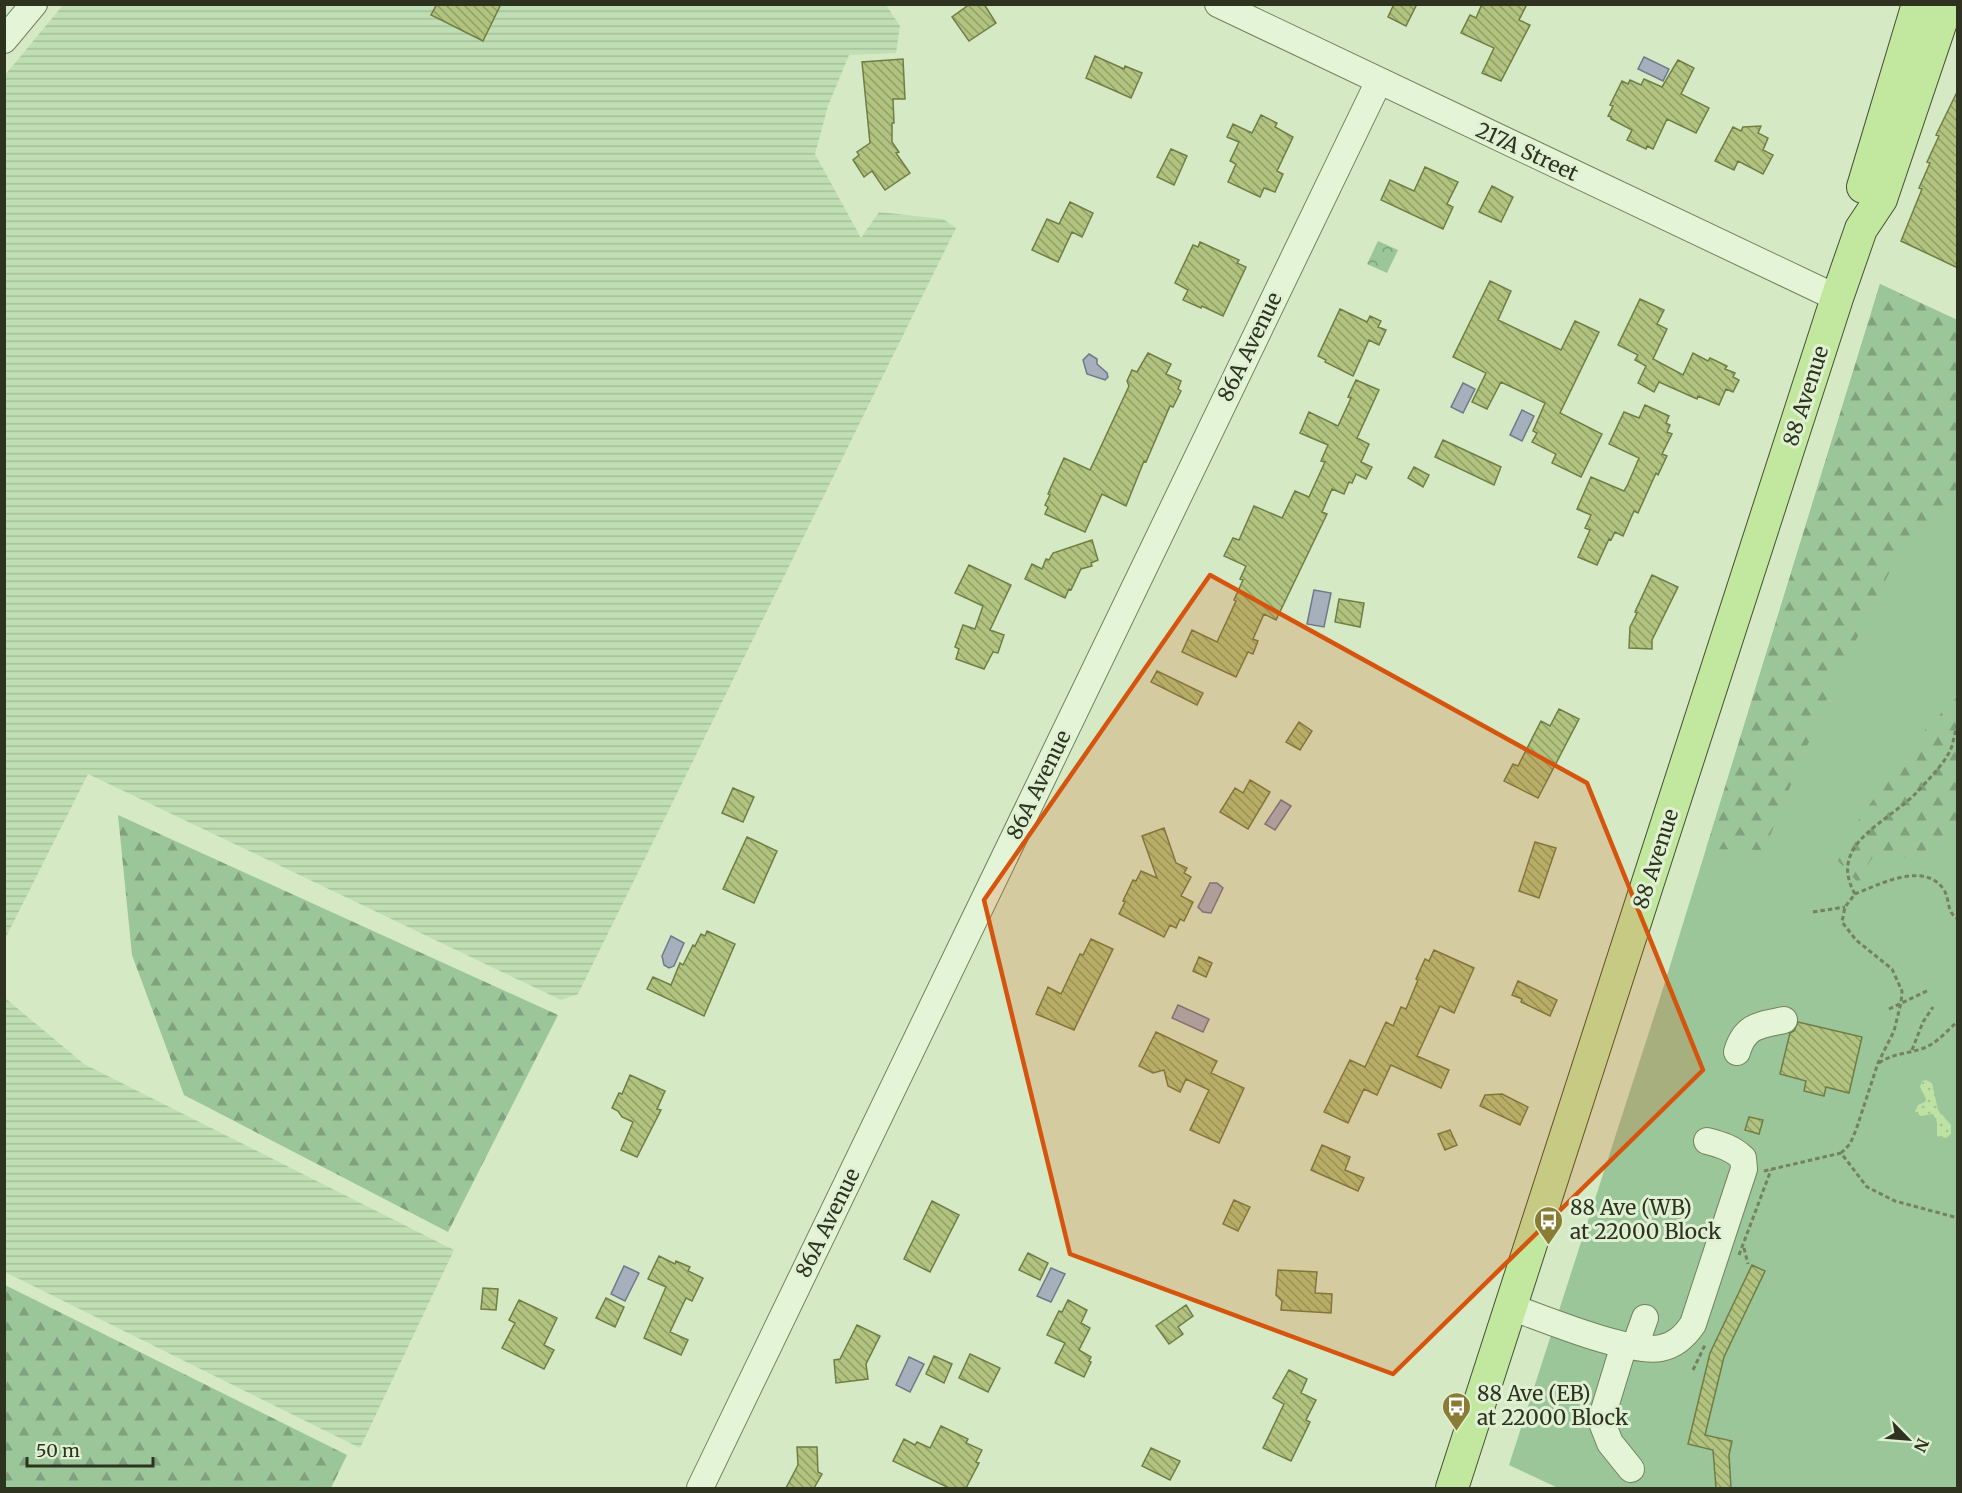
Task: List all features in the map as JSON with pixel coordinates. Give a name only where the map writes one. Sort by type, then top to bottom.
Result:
[{"type":"main road","name":"88 Avenue","points":[[1861,230],[1862,192],[1918,4]]},
{"type":"main road","name":"88 Avenue","points":[[1452,1488],[1837,298],[1861,230],[1881,199],[1947,4]]},
{"type":"street","points":[[4,40],[34,4]]},
{"type":"street","name":"217A Street","points":[[1218,4],[1837,298]]},
{"type":"street","name":"86A Avenue","points":[[700,1488],[1378,81]]},
{"type":"street","points":[[1737,1052],[1741,1040],[1749,1030],[1763,1024],[1784,1020]]},
{"type":"street","points":[[1511,1307],[1629,1346],[1659,1348],[1684,1338],[1693,1324],[1743,1169],[1743,1158],[1736,1152],[1729,1147],[1707,1141]]},
{"type":"street","points":[[1631,1469],[1610,1443],[1601,1420],[1629,1346],[1645,1318]]},
{"type":"path","points":[[1855,894],[1846,874],[1848,861],[1854,848],[1872,828],[1898,810],[1918,791],[1949,752],[1958,724]]},
{"type":"path","points":[[1743,1169],[1756,1166],[1763,1171],[1771,1170],[1841,1153],[1850,1144],[1856,1130],[1878,1063],[1894,1031],[1902,991],[1892,969],[1869,952],[1842,922],[1845,907],[1855,894],[1896,877],[1932,879],[1945,891],[1950,911],[1958,919]]},
{"type":"path","points":[[1813,912],[1845,907]]},
{"type":"path","points":[[1889,1009],[1929,990]]},
{"type":"path","points":[[1912,1050],[1932,1006]]},
{"type":"path","points":[[1878,1063],[1890,1056],[1924,1048],[1958,1021]]},
{"type":"path","points":[[1841,1153],[1866,1187],[1895,1201],[1958,1218]]},
{"type":"path","points":[[1744,1248],[1748,1264]]},
{"type":"highlighted area","points":[[1210,575],[1587,783],[1703,1070],[1393,1374],[1070,1254],[984,900]]},
{"type":"shaded area","points":[[63,5],[886,5],[900,26],[896,53],[849,55],[828,106],[815,154],[861,238],[879,212],[943,219],[956,228],[578,994],[561,1000],[88,774],[5,939],[5,75]]},
{"type":"shaded area","points":[[1644,57],[1669,69],[1663,81],[1638,69]]},
{"type":"shaded area","points":[[1089,354],[1097,359],[1097,364],[1107,373],[1108,377],[1105,380],[1087,374],[1083,360]]},
{"type":"shaded area","points":[[1463,383],[1475,389],[1463,413],[1451,407]]},
{"type":"shaded area","points":[[1522,410],[1534,416],[1522,441],[1510,435]]},
{"type":"shaded area","points":[[1314,590],[1331,593],[1324,627],[1307,624]]},
{"type":"shaded area","points":[[1281,800],[1291,806],[1275,830],[1265,824]]},
{"type":"shaded area","points":[[1210,883],[1217,883],[1223,888],[1211,913],[1203,912],[1198,907]]},
{"type":"shaded area","points":[[671,936],[684,943],[674,966],[669,968],[664,965],[662,956]]},
{"type":"shaded area","points":[[5,998],[84,1064],[454,1250],[360,1448],[5,1272]]},
{"type":"shaded area","points":[[1178,1005],[1209,1019],[1203,1032],[1172,1018]]},
{"type":"shaded area","points":[[624,1266],[639,1273],[625,1301],[611,1294]]},
{"type":"shaded area","points":[[1051,1268],[1065,1274],[1051,1302],[1037,1296]]},
{"type":"shaded area","points":[[909,1357],[924,1364],[910,1392],[896,1385]]},
{"type":"green space","points":[[1378,241],[1398,250],[1387,273],[1367,264]]},
{"type":"green space","points":[[1880,284],[1957,320],[1957,1488],[1558,1488],[1509,1465],[1661,995]]},
{"type":"green space","points":[[1880,284],[1957,320],[1957,488],[1892,567],[1825,703],[1764,850],[1706,849]]},
{"type":"green space","points":[[1957,697],[1957,838],[1906,858],[1888,855],[1873,857],[1866,867],[1870,880],[1865,884],[1859,884],[1838,861],[1853,828],[1917,738]]},
{"type":"green space","points":[[118,815],[558,1015],[448,1232],[184,1095],[132,955]]},
{"type":"green space","points":[[5,1285],[347,1455],[331,1488],[5,1488]]},
{"type":"sand","points":[[1922,1081],[1932,1083],[1938,1110],[1951,1125],[1951,1134],[1946,1138],[1937,1136],[1937,1122],[1933,1114],[1921,1116],[1915,1112],[1918,1105],[1925,1102],[1926,1099],[1920,1087]]},
{"type":"building","points":[[437,4],[501,4],[483,41],[431,15]]},
{"type":"building","points":[[970,4],[984,4],[996,23],[969,41],[952,17]]},
{"type":"building","points":[[1394,4],[1417,4],[1406,26],[1388,17]]},
{"type":"building","points":[[1482,4],[1527,4],[1519,20],[1530,25],[1501,81],[1482,73],[1494,48],[1461,33],[1470,15],[1476,18]]},
{"type":"building","points":[[1095,56],[1124,69],[1125,66],[1142,73],[1131,98],[1086,78]]},
{"type":"building","points":[[903,59],[905,99],[893,99],[892,142],[899,152],[896,153],[910,173],[885,190],[872,171],[864,177],[853,160],[859,155],[857,152],[870,143],[862,62]]},
{"type":"building","points":[[1678,60],[1694,68],[1681,94],[1709,108],[1696,133],[1667,119],[1653,149],[1647,146],[1646,149],[1627,140],[1632,130],[1608,116],[1613,106],[1610,105],[1622,81],[1628,84],[1630,80],[1641,85],[1644,79],[1662,87]]},
{"type":"building","points":[[1958,90],[1958,268],[1901,241],[1922,189],[1919,188],[1930,163],[1927,162],[1939,136],[1936,135]]},
{"type":"building","points":[[1261,115],[1277,123],[1275,127],[1293,137],[1277,171],[1283,174],[1275,192],[1264,188],[1260,197],[1228,182],[1236,164],[1230,161],[1239,142],[1227,137],[1233,124],[1252,133]]},
{"type":"building","points":[[1761,126],[1758,133],[1768,138],[1763,150],[1773,155],[1763,174],[1738,161],[1734,170],[1715,161],[1733,127],[1741,131],[1743,127]]},
{"type":"building","points":[[1171,149],[1187,156],[1174,185],[1157,177]]},
{"type":"building","points":[[1425,167],[1458,182],[1447,204],[1453,207],[1443,229],[1381,200],[1390,180],[1414,191]]},
{"type":"building","points":[[1492,186],[1513,197],[1501,222],[1479,212]]},
{"type":"building","points":[[1070,202],[1093,213],[1082,237],[1072,232],[1058,262],[1032,250],[1047,219],[1059,224]]},
{"type":"building","points":[[1200,242],[1239,260],[1237,263],[1246,267],[1223,316],[1183,300],[1188,290],[1175,283],[1193,245],[1198,247]]},
{"type":"building","points":[[1490,281],[1511,291],[1498,320],[1561,350],[1575,321],[1599,332],[1560,413],[1602,434],[1581,477],[1552,463],[1556,454],[1532,442],[1537,433],[1533,431],[1545,403],[1501,382],[1487,409],[1472,402],[1486,373],[1453,357]]},
{"type":"building","points":[[1640,299],[1664,310],[1657,324],[1667,329],[1653,359],[1683,375],[1693,353],[1708,361],[1710,358],[1727,366],[1725,369],[1735,373],[1733,377],[1739,380],[1733,392],[1726,389],[1719,405],[1698,396],[1697,399],[1659,382],[1654,392],[1638,383],[1646,366],[1635,360],[1638,355],[1618,345]]},
{"type":"building","points":[[1340,309],[1367,322],[1370,316],[1381,321],[1378,327],[1386,330],[1379,345],[1369,340],[1353,376],[1318,356]]},
{"type":"building","points":[[1148,353],[1171,364],[1166,374],[1181,381],[1178,389],[1181,391],[1173,407],[1170,406],[1126,506],[1102,494],[1085,532],[1045,514],[1048,507],[1045,505],[1050,495],[1048,494],[1064,458],[1090,470],[1129,386],[1127,381],[1132,370],[1137,372]]},
{"type":"building","points":[[1356,380],[1379,390],[1357,438],[1369,444],[1361,462],[1372,467],[1366,479],[1356,474],[1352,483],[1349,482],[1344,494],[1332,489],[1322,512],[1327,514],[1276,620],[1264,614],[1253,639],[1258,641],[1253,654],[1248,652],[1236,677],[1182,652],[1192,630],[1217,642],[1236,601],[1234,600],[1243,580],[1240,579],[1246,566],[1224,556],[1233,538],[1239,540],[1254,506],[1282,518],[1295,491],[1309,497],[1325,462],[1321,461],[1328,445],[1300,433],[1309,412],[1338,426],[1351,398],[1348,397]]},
{"type":"building","points":[[1645,405],[1669,416],[1666,423],[1670,425],[1667,432],[1672,434],[1662,454],[1667,456],[1658,475],[1656,473],[1638,513],[1634,511],[1623,536],[1615,532],[1611,540],[1609,539],[1597,565],[1578,557],[1590,530],[1585,528],[1591,515],[1577,509],[1591,477],[1624,491],[1639,458],[1609,444],[1624,412],[1639,418]]},
{"type":"building","points":[[1443,440],[1501,467],[1494,485],[1435,457]]},
{"type":"building","points":[[1414,467],[1429,475],[1423,487],[1408,478]]},
{"type":"building","points":[[1092,540],[1098,560],[1091,563],[1092,566],[1081,569],[1065,598],[1025,579],[1032,564],[1042,569],[1046,559],[1049,560],[1053,553]]},
{"type":"building","points":[[969,565],[1011,585],[990,630],[1004,635],[998,653],[993,652],[984,669],[956,659],[959,649],[955,647],[963,625],[975,629],[983,606],[955,593]]},
{"type":"building","points":[[1652,575],[1678,587],[1652,640],[1652,649],[1629,648],[1630,627]]},
{"type":"building","points":[[1339,599],[1364,603],[1360,627],[1335,622]]},
{"type":"building","points":[[1157,671],[1203,693],[1197,705],[1151,682]]},
{"type":"building","points":[[1559,709],[1579,719],[1538,798],[1504,781],[1513,764],[1518,766],[1541,721],[1550,726]]},
{"type":"building","points":[[1299,722],[1312,731],[1300,750],[1286,742]]},
{"type":"building","points":[[1250,780],[1270,792],[1248,829],[1220,812],[1235,788],[1243,793]]},
{"type":"building","points":[[733,788],[754,797],[743,822],[722,813]]},
{"type":"building","points":[[1164,828],[1176,863],[1187,868],[1184,873],[1191,877],[1181,896],[1193,902],[1184,921],[1180,919],[1176,928],[1170,925],[1164,937],[1119,914],[1133,880],[1136,881],[1141,871],[1157,878],[1142,836]]},
{"type":"building","points":[[747,837],[777,851],[754,903],[723,889]]},
{"type":"building","points":[[1535,842],[1556,848],[1539,898],[1519,891]]},
{"type":"building","points":[[707,931],[735,944],[704,1016],[647,989],[653,977],[671,985],[680,963],[683,965],[693,945],[695,946],[701,934],[705,936]]},
{"type":"building","points":[[1091,939],[1113,949],[1074,1030],[1036,1014],[1048,987],[1061,994],[1080,954],[1083,955]]},
{"type":"building","points":[[1434,950],[1474,968],[1454,1013],[1440,1006],[1417,1056],[1449,1070],[1441,1088],[1391,1065],[1377,1095],[1364,1089],[1348,1123],[1324,1112],[1350,1060],[1365,1067],[1386,1022],[1393,1026],[1401,1007],[1406,1009],[1425,959],[1429,961]]},
{"type":"building","points":[[1199,957],[1212,963],[1206,977],[1193,971]]},
{"type":"building","points":[[1518,981],[1557,1000],[1550,1016],[1512,995]]},
{"type":"building","points":[[1798,1022],[1862,1037],[1849,1093],[1826,1087],[1824,1096],[1804,1091],[1806,1081],[1780,1074],[1790,1033],[1794,1031]]},
{"type":"building","points":[[1156,1032],[1217,1061],[1211,1073],[1244,1088],[1219,1143],[1190,1130],[1209,1090],[1186,1079],[1180,1092],[1168,1086],[1164,1070],[1153,1073],[1139,1066]]},
{"type":"building","points":[[630,1075],[665,1091],[657,1109],[661,1110],[637,1157],[621,1150],[633,1122],[622,1117],[612,1108],[619,1093],[622,1094]]},
{"type":"building","points":[[1502,1094],[1528,1107],[1520,1125],[1480,1106],[1485,1095]]},
{"type":"building","points":[[1749,1117],[1763,1120],[1759,1134],[1745,1130]]},
{"type":"building","points":[[1450,1130],[1457,1145],[1445,1150],[1438,1134]]},
{"type":"building","points":[[1322,1145],[1350,1157],[1345,1170],[1364,1178],[1358,1191],[1311,1170]]},
{"type":"building","points":[[1234,1200],[1250,1207],[1238,1231],[1223,1224]]},
{"type":"building","points":[[932,1201],[959,1215],[930,1272],[904,1259]]},
{"type":"building","points":[[1028,1253],[1048,1263],[1040,1280],[1019,1270]]},
{"type":"building","points":[[659,1256],[675,1264],[676,1261],[690,1267],[688,1271],[703,1278],[692,1301],[686,1298],[670,1332],[688,1340],[681,1355],[644,1338],[666,1287],[648,1279]]},
{"type":"building","points":[[1752,1265],[1765,1271],[1724,1357],[1705,1435],[1732,1441],[1729,1455],[1731,1488],[1716,1488],[1713,1450],[1688,1444],[1710,1353]]},
{"type":"building","points":[[1278,1270],[1317,1272],[1315,1293],[1332,1294],[1331,1313],[1281,1310],[1282,1301],[1276,1295]]},
{"type":"building","points":[[483,1288],[498,1289],[496,1310],[481,1309]]},
{"type":"building","points":[[606,1298],[624,1307],[615,1327],[596,1318]]},
{"type":"building","points":[[519,1300],[557,1318],[544,1345],[554,1350],[544,1369],[502,1348],[515,1323],[509,1320]]},
{"type":"building","points":[[1068,1300],[1087,1310],[1081,1323],[1090,1328],[1079,1350],[1091,1357],[1089,1361],[1091,1362],[1084,1377],[1055,1363],[1065,1343],[1047,1335],[1059,1311],[1062,1312]]},
{"type":"building","points":[[1186,1305],[1193,1316],[1178,1327],[1183,1334],[1169,1344],[1156,1326]]},
{"type":"building","points":[[857,1325],[880,1336],[866,1364],[868,1379],[836,1383],[834,1360],[840,1359]]},
{"type":"building","points":[[970,1354],[1000,1368],[988,1392],[959,1378]]},
{"type":"building","points":[[934,1356],[952,1364],[944,1383],[926,1374]]},
{"type":"building","points":[[1289,1370],[1307,1379],[1301,1393],[1316,1400],[1306,1420],[1310,1422],[1291,1461],[1263,1448],[1284,1404],[1273,1398]]},
{"type":"building","points":[[941,1426],[968,1439],[966,1443],[982,1450],[976,1462],[979,1463],[966,1488],[949,1488],[893,1461],[904,1439],[915,1445],[917,1442],[930,1448]]},
{"type":"building","points":[[797,1447],[817,1447],[818,1472],[822,1474],[814,1488],[786,1488],[798,1465]]},
{"type":"building","points":[[1151,1448],[1180,1461],[1170,1480],[1142,1466]]},
{"type":"place","name":"88 Ave (WB) at 22000 Block","points":[[1549,1246]]},
{"type":"place","name":"88 Ave (EB) at 22000 Block","points":[[1456,1432]]}]
